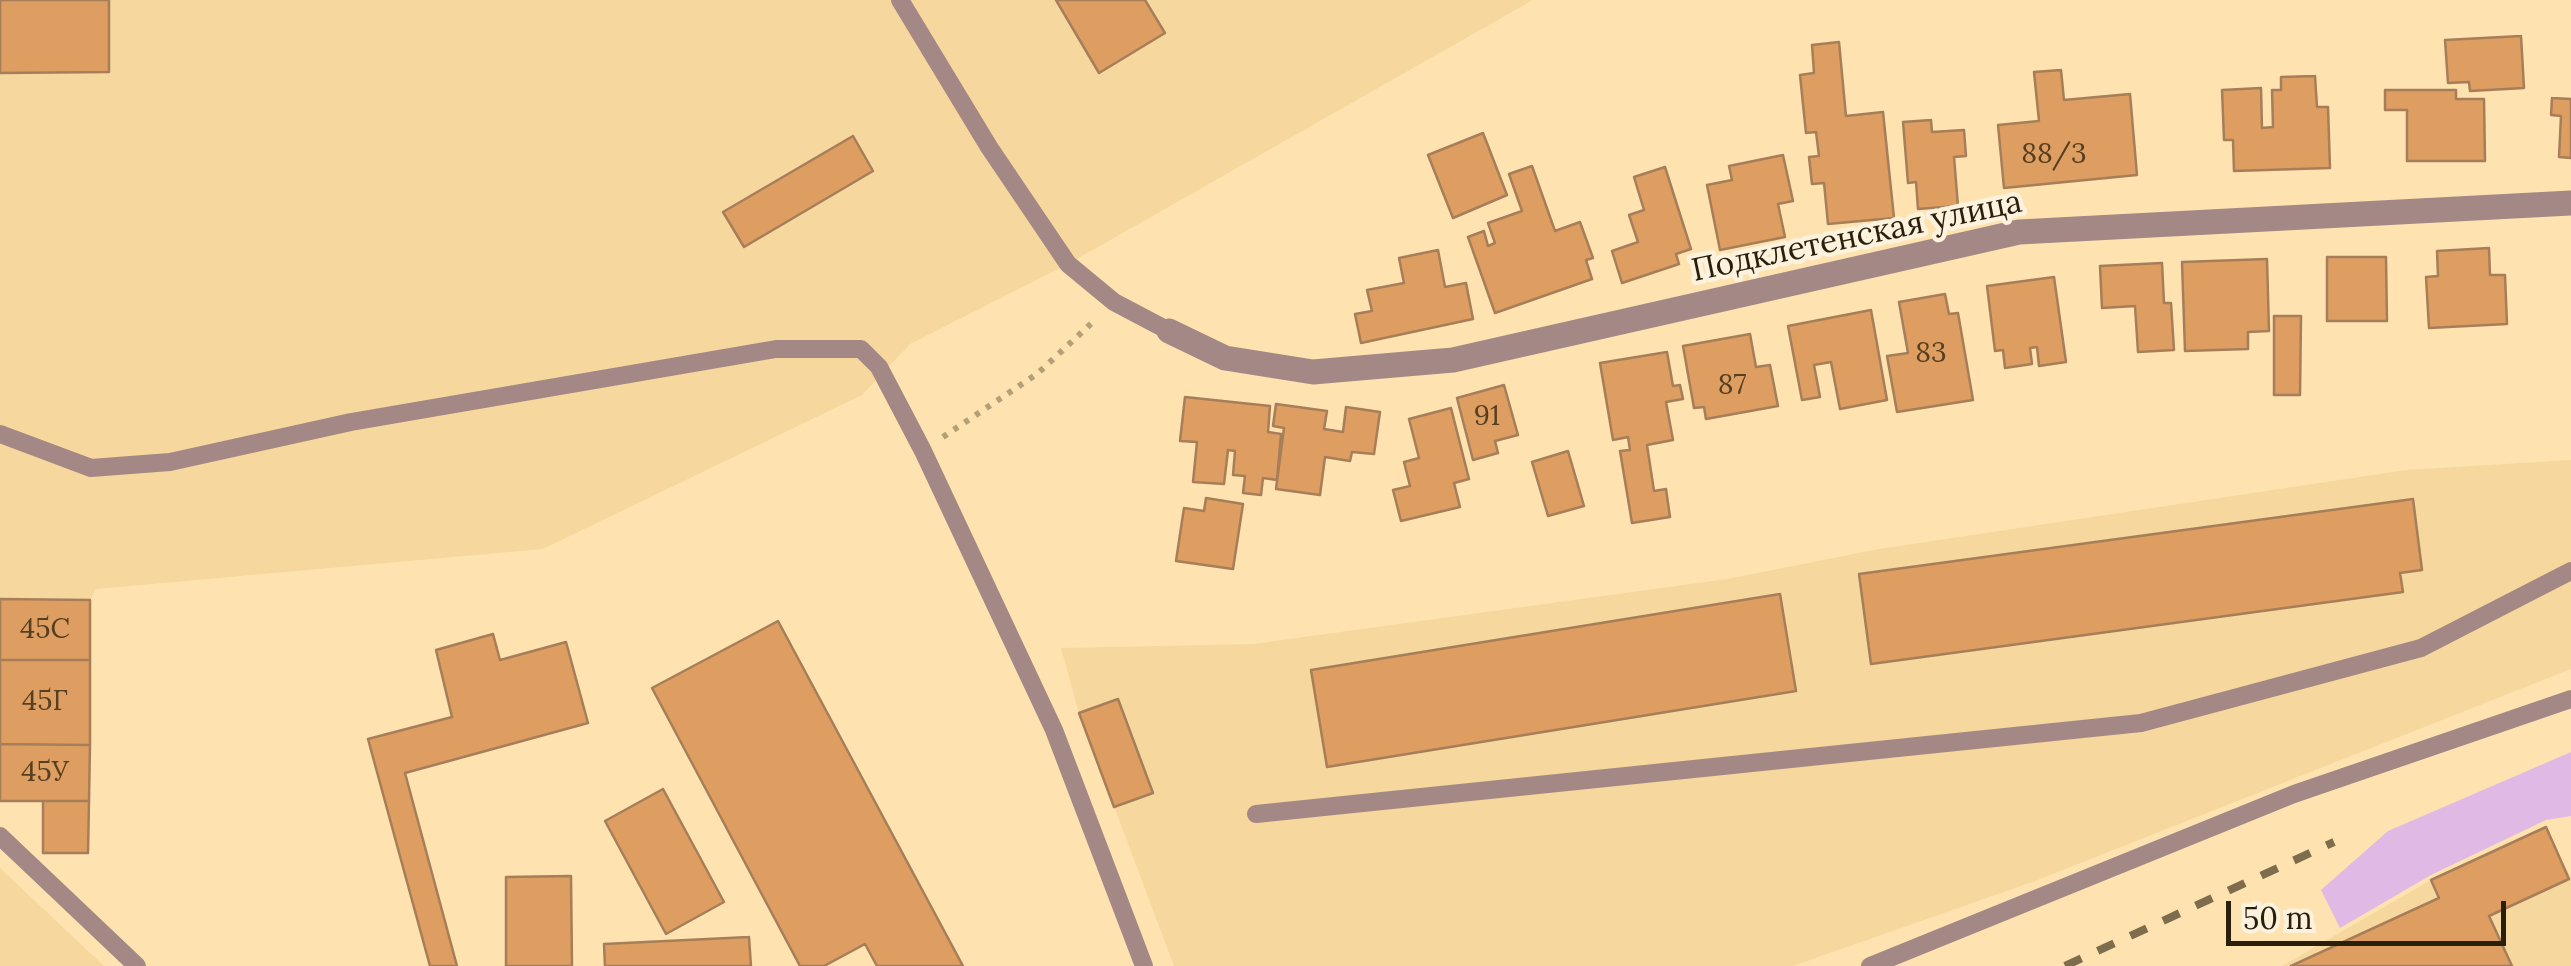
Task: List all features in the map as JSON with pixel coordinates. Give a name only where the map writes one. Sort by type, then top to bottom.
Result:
[{"type":"street","name":"Подклетенская улица","points":[[1169,330],[1225,358],[1313,372],[1453,360],[2019,232],[2571,202]]},
{"type":"lane","points":[[900,0],[1068,264],[1114,302],[1169,330]]},
{"type":"lane","points":[[0,434],[91,468],[170,462],[351,422],[776,348],[861,349],[879,367],[924,450],[1054,730],[1144,966]]},
{"type":"lane","points":[[1256,814],[2141,723],[2420,648],[2571,570]]},
{"type":"lane","points":[[1870,966],[2294,794],[2571,699]]},
{"type":"lane","points":[[0,836],[137,966]]},
{"type":"path","points":[[924,450],[1038,374],[1114,302]]},
{"type":"shaded area","points":[[0,0],[1533,0],[1068,264],[910,344],[862,395],[543,549],[96,589],[90,600],[0,599]]},
{"type":"shaded area","points":[[2571,460],[2571,669],[2035,881],[1793,966],[1174,966],[1079,713],[1061,648],[1253,644],[1727,579],[1879,549],[2406,470]]},
{"type":"shaded area","points":[[2571,752],[2571,816],[2546,820],[2431,875],[2340,928],[2321,890],[2388,831]]},
{"type":"shaded area","points":[[2546,827],[2571,878],[2571,966],[2282,966],[2431,880]]},
{"type":"shaded area","points":[[0,868],[104,966],[0,966]]},
{"type":"building","points":[[0,0],[109,0],[109,72],[0,73]]},
{"type":"building","points":[[1056,0],[1145,0],[1165,33],[1099,73]]},
{"type":"building","points":[[2521,36],[2524,88],[2470,91],[2469,82],[2448,83],[2445,40]]},
{"type":"building","points":[[1839,42],[1846,116],[1883,112],[1894,218],[1828,224],[1824,183],[1812,184],[1809,157],[1819,156],[1816,132],[1806,133],[1800,75],[1814,73],[1812,45]]},
{"type":"building","points":[[2061,70],[2064,100],[2130,94],[2137,175],[2004,188],[1998,125],[2039,121],[2034,72]]},
{"type":"building","points":[[2315,76],[2317,107],[2328,107],[2330,168],[2234,171],[2233,140],[2224,140],[2222,90],[2261,88],[2262,128],[2273,127],[2272,90],[2281,90],[2281,77]]},
{"type":"building","points":[[2385,90],[2456,90],[2456,99],[2484,99],[2485,161],[2407,161],[2407,110],[2385,110]]},
{"type":"building","points":[[2552,98],[2571,99],[2571,158],[2559,157],[2561,116],[2551,115]]},
{"type":"building","points":[[1931,120],[1932,132],[1964,130],[1966,156],[1954,157],[1958,206],[1918,209],[1916,182],[1908,183],[1903,122]]},
{"type":"building","points":[[1483,133],[1507,195],[1453,218],[1428,155]]},
{"type":"building","points":[[853,136],[873,171],[744,247],[723,212]]},
{"type":"building","points":[[1783,155],[1793,201],[1778,204],[1785,237],[1720,250],[1707,185],[1732,180],[1729,166]]},
{"type":"building","points":[[1532,166],[1555,231],[1580,222],[1593,258],[1586,260],[1592,279],[1495,313],[1468,237],[1484,231],[1488,246],[1495,243],[1488,223],[1522,211],[1509,174]]},
{"type":"building","points":[[1665,167],[1691,249],[1676,254],[1679,264],[1622,283],[1612,251],[1638,242],[1629,215],[1644,210],[1634,177]]},
{"type":"building","points":[[2489,248],[2490,275],[2505,275],[2507,324],[2429,328],[2426,277],[2438,276],[2437,251]]},
{"type":"building","points":[[1438,250],[1445,287],[1466,283],[1473,319],[1361,343],[1355,314],[1372,311],[1367,290],[1404,283],[1399,258]]},
{"type":"building","points":[[2327,257],[2386,257],[2387,321],[2327,321]]},
{"type":"building","points":[[2267,259],[2269,331],[2248,332],[2248,349],[2185,351],[2182,262]]},
{"type":"building","points":[[2162,263],[2164,303],[2171,303],[2174,350],[2138,352],[2135,306],[2102,308],[2100,266]]},
{"type":"building","points":[[2054,277],[2066,362],[2039,366],[2037,347],[2030,348],[2032,364],[2005,368],[2003,350],[1995,351],[1987,286]]},
{"type":"building","points":[[1945,294],[1949,314],[1958,313],[1973,400],[1897,412],[1887,356],[1908,353],[1899,302]]},
{"type":"building","points":[[1871,310],[1887,400],[1840,409],[1831,362],[1814,365],[1820,397],[1802,400],[1788,326]]},
{"type":"building","points":[[2274,316],[2301,316],[2300,395],[2274,395]]},
{"type":"building","points":[[1750,334],[1756,367],[1770,365],[1778,406],[1706,419],[1704,407],[1694,408],[1683,346]]},
{"type":"building","points":[[1667,352],[1673,386],[1680,385],[1683,399],[1666,402],[1673,440],[1647,445],[1654,491],[1666,489],[1670,517],[1632,523],[1620,451],[1630,450],[1628,437],[1613,440],[1600,363]]},
{"type":"building","points":[[1504,385],[1518,435],[1495,441],[1498,453],[1473,460],[1457,398]]},
{"type":"building","points":[[1185,397],[1270,406],[1268,432],[1281,434],[1277,480],[1263,478],[1261,495],[1243,493],[1245,476],[1233,475],[1235,451],[1228,450],[1224,484],[1193,482],[1197,442],[1180,441]]},
{"type":"building","points":[[1276,404],[1327,411],[1324,429],[1343,432],[1346,407],[1380,412],[1374,454],[1352,452],[1350,461],[1325,457],[1320,495],[1276,489],[1284,428],[1273,426]]},
{"type":"building","points":[[1451,408],[1469,479],[1454,483],[1460,507],[1401,521],[1393,490],[1410,486],[1404,462],[1419,458],[1409,419]]},
{"type":"building","points":[[1568,451],[1584,506],[1548,516],[1532,462]]},
{"type":"building","points":[[1206,498],[1243,504],[1233,569],[1176,561],[1184,508],[1204,511]]},
{"type":"building","points":[[2413,499],[2422,570],[2400,573],[2403,592],[1871,664],[1859,574]]},
{"type":"building","points":[[1780,594],[1796,691],[1327,767],[1311,670]]},
{"type":"building","points":[[0,599],[90,600],[90,660],[0,660]]},
{"type":"building","points":[[778,621],[963,966],[877,966],[865,944],[824,966],[800,966],[652,688]]},
{"type":"building","points":[[493,634],[500,660],[566,642],[588,723],[405,773],[457,966],[430,966],[368,739],[452,717],[436,650]]},
{"type":"building","points":[[0,660],[90,660],[90,745],[0,744]]},
{"type":"building","points":[[1118,699],[1153,793],[1114,807],[1079,713]]},
{"type":"building","points":[[0,744],[90,745],[89,801],[0,801]]},
{"type":"building","points":[[663,789],[724,902],[666,934],[605,821]]},
{"type":"building","points":[[43,801],[89,801],[88,853],[43,853]]},
{"type":"building","points":[[2546,827],[2569,879],[2489,916],[2512,966],[2291,966],[2439,898],[2431,880]]},
{"type":"building","points":[[571,876],[572,966],[506,966],[506,877]]},
{"type":"building","points":[[749,937],[751,966],[605,966],[604,944]]},
{"type":"railway","points":[[2065,966],[2334,842]]}]
